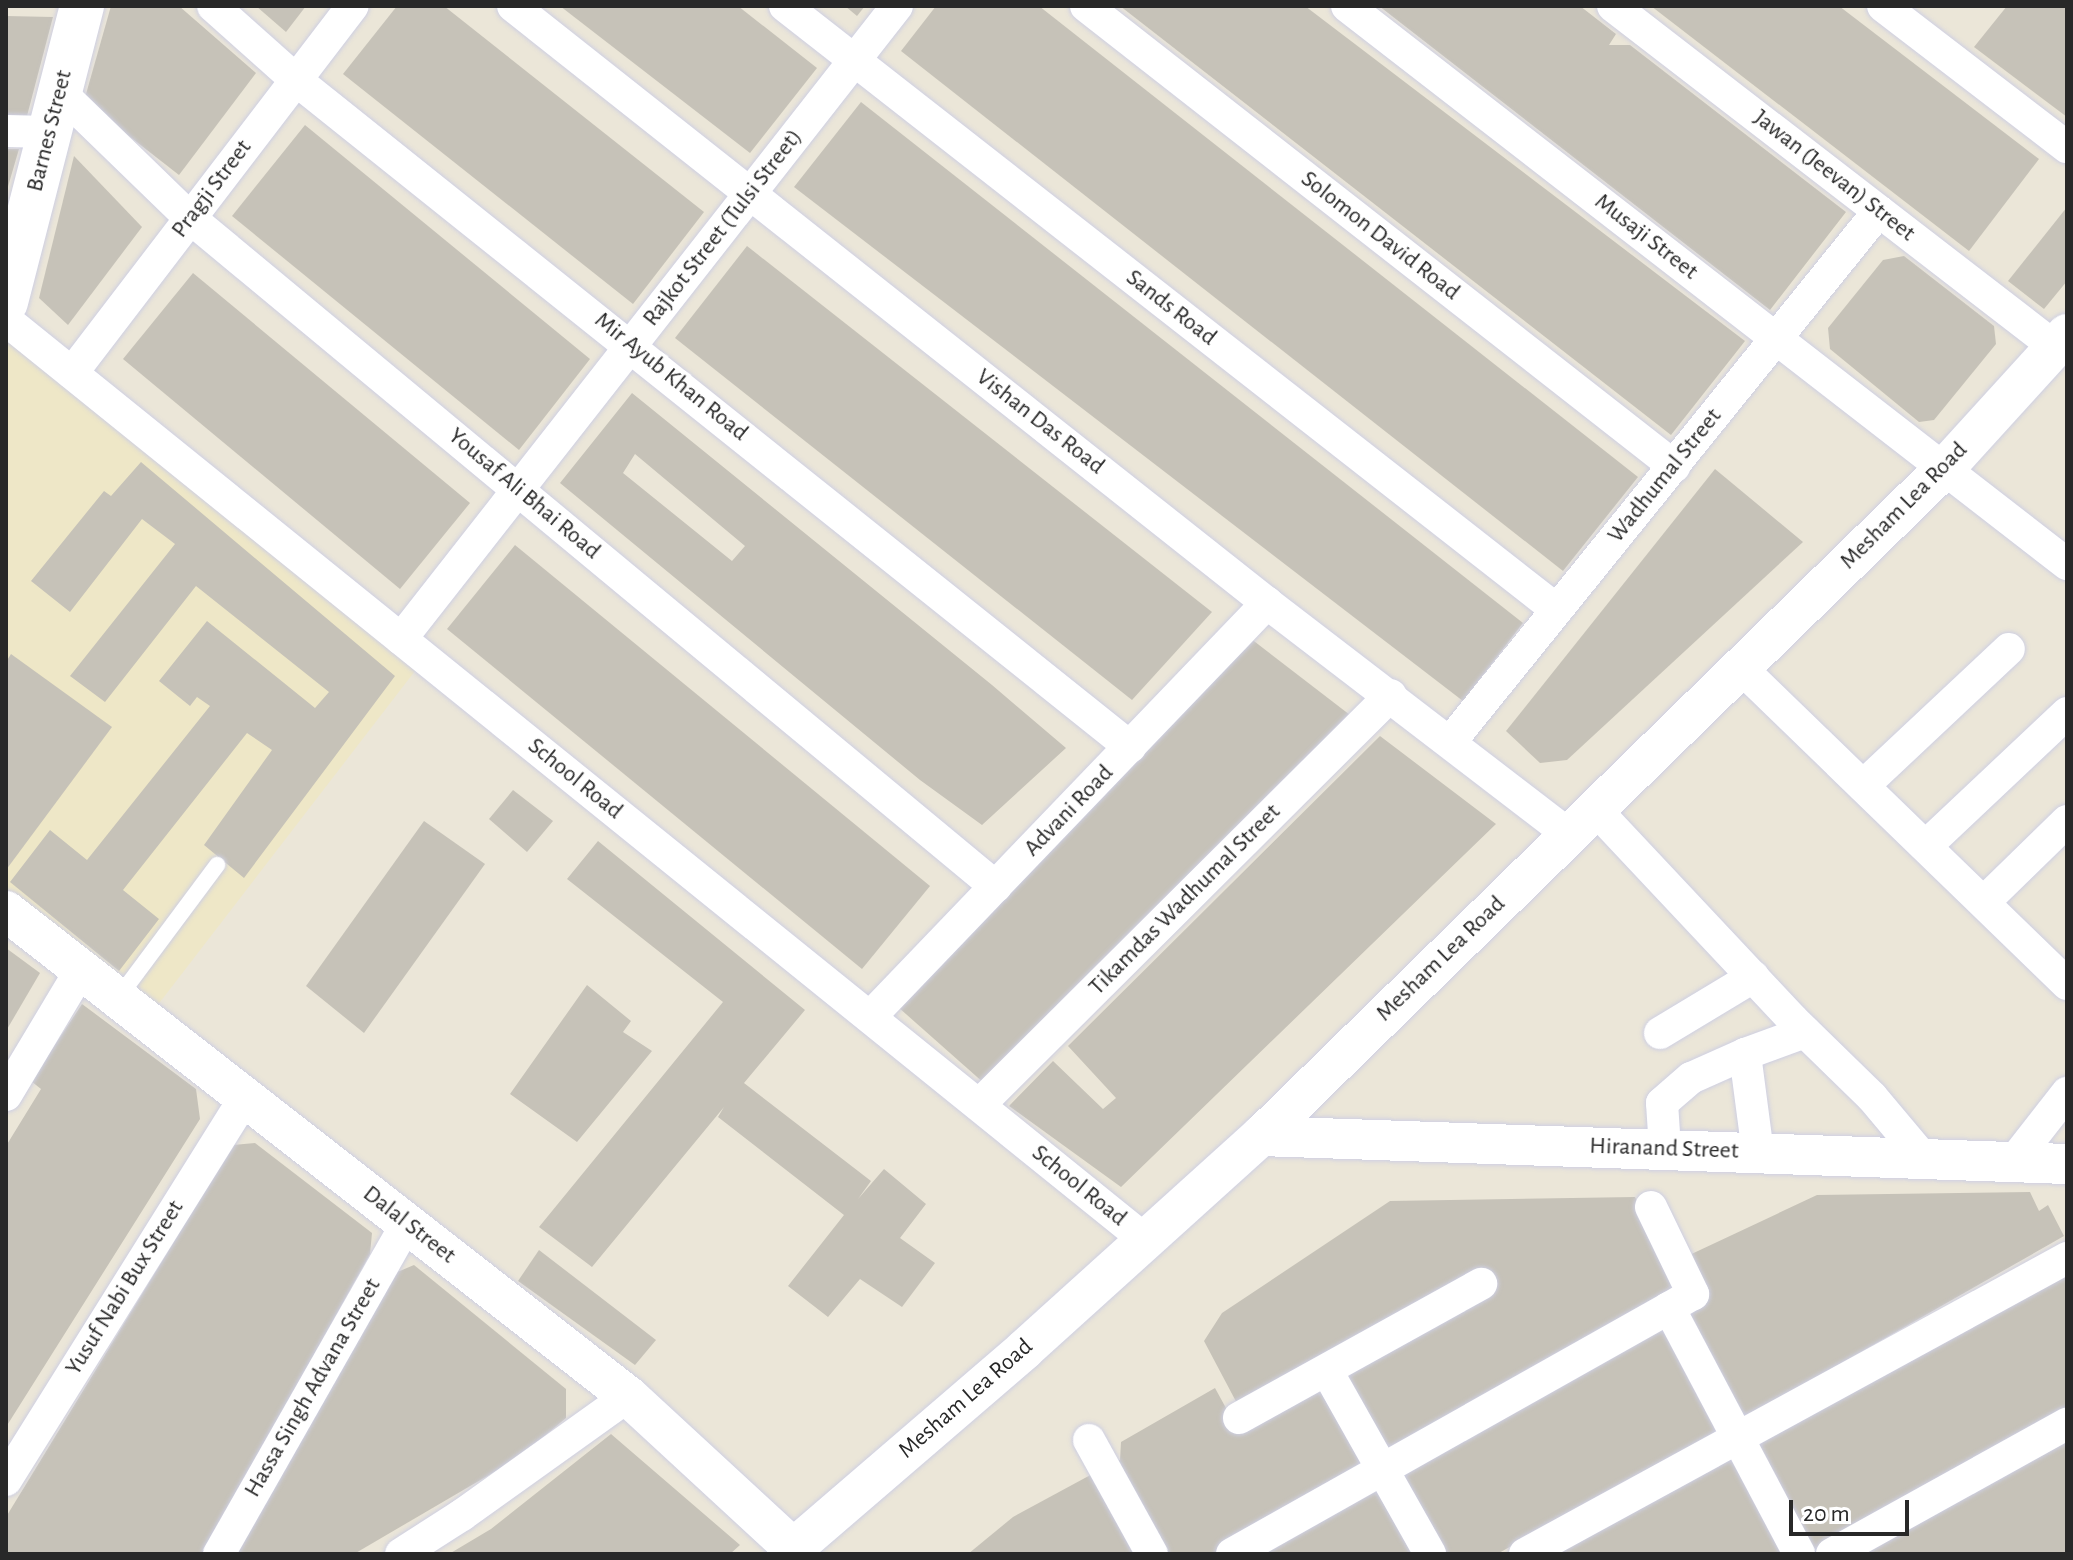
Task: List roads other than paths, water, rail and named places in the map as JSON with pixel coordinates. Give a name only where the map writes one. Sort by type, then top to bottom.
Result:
[{"type":"main road","name":"Barnes Street","points":[[9,276],[82,6]]},
{"type":"street","name":"Mir Ayub Khan Road","points":[[213,6],[296,80],[1130,747]]},
{"type":"street","name":"Pragji Street","points":[[72,373],[353,6]]},
{"type":"street","name":"Vishan Das Road","points":[[513,6],[1267,603],[1451,741],[1582,822],[1753,977],[1872,1097],[1924,1159]]},
{"type":"street","name":"Sands Road","points":[[785,6],[1557,610]]},
{"type":"street","name":"Rajkot Street (Tulsi Street)","points":[[401,639],[897,6]]},
{"type":"street","name":"Solomon David Road","points":[[1086,6],[1674,466]]},
{"type":"street","name":"Musaji Street","points":[[1347,6],[2067,564]]},
{"type":"street","name":"Jawan (Jeevan) Street","points":[[1613,6],[1879,211],[2061,340]]},
{"type":"street","points":[[1883,6],[2067,147]]},
{"type":"street","points":[[6,131],[55,112]]},
{"type":"street","name":"Yousaf Ali Bhai Road","points":[[55,112],[190,218],[996,887]]},
{"type":"street","name":"Wadhumal Street","points":[[1451,741],[1879,211]]},
{"type":"street","name":"School Road","points":[[6,320],[1144,1239]]},
{"type":"street","name":"Mesham Lea Road","points":[[793,1552],[1025,1349],[1261,1136],[1945,468],[2061,340]]},
{"type":"street","name":"Advani Road","points":[[870,1017],[1267,603]]},
{"type":"street","points":[[1863,786],[2009,649]]},
{"type":"street","points":[[1741,668],[2067,984]]},
{"type":"street","name":"Tikamdas Wadhumal Street","points":[[979,1105],[1391,695]]},
{"type":"street","points":[[1926,846],[2067,713]]},
{"type":"street","points":[[1984,902],[2067,821]]},
{"type":"street","name":"Dalal Street","points":[[6,911],[628,1396],[793,1552]]},
{"type":"street","points":[[6,1095],[82,968]]},
{"type":"street","points":[[1660,1033],[1753,977]]},
{"type":"street","points":[[1665,1149],[1662,1103],[1691,1078],[1805,1032]]},
{"type":"street","points":[[1745,1054],[1758,1153]]},
{"type":"street","points":[[2013,1162],[2067,1093]]},
{"type":"street","name":"Yusuf Nabi Bux Street","points":[[6,1480],[245,1097]]},
{"type":"street","name":"Hiranand Street","points":[[1261,1136],[2067,1164]]},
{"type":"street","points":[[1232,1554],[1693,1294],[1651,1207]]},
{"type":"street","name":"Hassa Singh Advana Street","points":[[219,1554],[407,1223]]},
{"type":"street","points":[[1525,1554],[2067,1258]]},
{"type":"street","points":[[1239,1418],[1481,1284]]},
{"type":"street","points":[[1669,1308],[1799,1554]]},
{"type":"street","points":[[1327,1371],[1430,1554]]},
{"type":"street","points":[[401,1554],[462,1515],[628,1396]]},
{"type":"street","points":[[1832,1554],[2067,1424]]},
{"type":"street","points":[[1089,1440],[1152,1554]]},
{"type":"lane","points":[[118,998],[217,865]]}]
